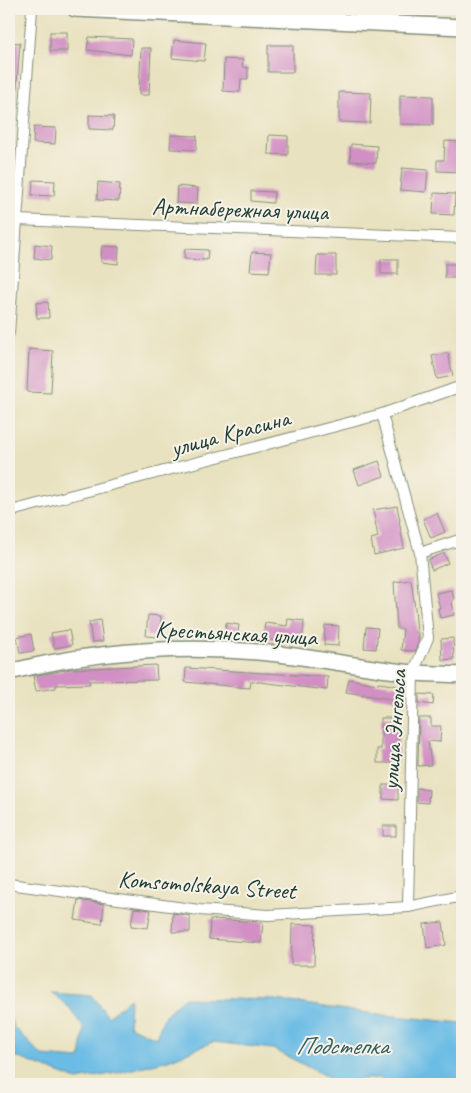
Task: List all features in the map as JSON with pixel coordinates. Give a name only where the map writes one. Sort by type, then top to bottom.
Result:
[{"type":"street","points":[[9,333],[32,9]]},
{"type":"street","points":[[75,9],[367,16],[462,27]]},
{"type":"street","name":"Артнабережная улица","points":[[17,220],[462,238]]},
{"type":"street","name":"улица Красина","points":[[9,517],[15,510],[382,414],[462,386]]},
{"type":"street","name":"улица Энгельса","points":[[382,414],[420,553],[428,638],[413,673],[408,908]]},
{"type":"street","points":[[420,553],[462,538]]},
{"type":"street","name":"Крестьянская улица","points":[[9,672],[89,656],[165,649],[258,652],[413,673],[462,675]]},
{"type":"street","name":"Komsomolskaya Street","points":[[9,884],[199,910],[268,915],[408,908],[462,896]]},
{"type":"water","name":"Подстепка","points":[[50,992],[92,995],[108,1017],[130,998],[129,1026],[156,1038],[165,1015],[183,998],[276,1000],[375,1014],[462,1023],[462,1084],[390,1084],[380,1078],[335,1081],[273,1049],[213,1042],[168,1060],[117,1073],[77,1080],[9,1054],[9,1015],[13,1026],[42,1056],[80,1059],[84,1029],[70,1008]]},
{"type":"building","points":[[50,32],[67,32],[67,51],[50,51]]},
{"type":"building","points":[[89,37],[132,39],[131,55],[87,50]]},
{"type":"building","points":[[174,40],[206,43],[204,61],[172,58]]},
{"type":"building","points":[[9,42],[20,43],[16,98],[9,97]]},
{"type":"building","points":[[268,45],[293,45],[293,72],[268,72]]},
{"type":"building","points":[[141,48],[151,48],[149,95],[139,95]]},
{"type":"building","points":[[224,59],[243,60],[242,67],[248,68],[248,79],[241,79],[240,92],[223,91]]},
{"type":"building","points":[[339,92],[371,93],[370,123],[339,122]]},
{"type":"building","points":[[400,95],[433,96],[433,125],[400,124]]},
{"type":"building","points":[[89,115],[114,116],[113,130],[89,129]]},
{"type":"building","points":[[34,127],[56,128],[55,144],[33,143]]},
{"type":"building","points":[[171,135],[197,136],[196,150],[170,149]]},
{"type":"building","points":[[269,135],[288,136],[288,155],[268,154]]},
{"type":"building","points":[[445,141],[462,142],[461,172],[437,171],[437,160],[444,160]]},
{"type":"building","points":[[351,144],[377,146],[376,163],[350,161]]},
{"type":"building","points":[[402,168],[428,170],[426,192],[400,190]]},
{"type":"building","points":[[33,180],[55,181],[54,196],[32,195]]},
{"type":"building","points":[[98,182],[120,184],[119,201],[97,200]]},
{"type":"building","points":[[177,186],[198,188],[197,204],[176,203]]},
{"type":"building","points":[[251,191],[274,192],[273,203],[251,201]]},
{"type":"building","points":[[434,193],[455,194],[454,215],[433,214]]},
{"type":"building","points":[[35,244],[52,246],[51,260],[34,258]]},
{"type":"building","points":[[102,246],[119,247],[118,264],[101,262]]},
{"type":"building","points":[[185,249],[208,250],[207,260],[184,259]]},
{"type":"building","points":[[252,252],[271,253],[269,272],[250,271]]},
{"type":"building","points":[[317,255],[336,255],[336,275],[316,275]]},
{"type":"building","points":[[381,259],[398,259],[398,274],[381,274]]},
{"type":"building","points":[[445,264],[462,264],[462,278],[445,278]]},
{"type":"building","points":[[48,302],[49,318],[37,318],[36,303]]},
{"type":"building","points":[[29,349],[53,351],[51,393],[27,392]]},
{"type":"building","points":[[448,353],[453,376],[437,379],[432,356]]},
{"type":"building","points":[[379,461],[384,476],[359,485],[354,470]]},
{"type":"building","points":[[397,506],[404,548],[374,555],[371,539],[378,537],[373,510]]},
{"type":"building","points":[[437,513],[445,532],[431,538],[423,519]]},
{"type":"building","points":[[444,553],[448,563],[432,570],[428,560]]},
{"type":"building","points":[[411,580],[417,634],[419,634],[415,651],[401,650],[403,629],[397,629],[394,582]]},
{"type":"building","points":[[452,590],[454,615],[440,618],[438,608],[440,608],[436,593]]},
{"type":"building","points":[[148,615],[161,616],[160,637],[146,636]]},
{"type":"building","points":[[288,619],[304,621],[302,644],[263,639],[265,623],[287,626]]},
{"type":"building","points":[[100,620],[103,641],[92,642],[89,622]]},
{"type":"building","points":[[226,623],[239,625],[237,639],[225,637]]},
{"type":"building","points":[[325,625],[339,626],[338,646],[324,645]]},
{"type":"building","points":[[366,627],[378,628],[376,649],[364,648]]},
{"type":"building","points":[[69,630],[72,645],[54,648],[51,633]]},
{"type":"building","points":[[31,634],[34,651],[20,653],[17,637]]},
{"type":"building","points":[[453,638],[454,659],[442,660],[441,639]]},
{"type":"building","points":[[156,665],[157,680],[89,681],[90,684],[56,685],[56,688],[36,691],[33,676],[71,669]]},
{"type":"building","points":[[186,668],[328,677],[327,690],[251,681],[250,688],[185,682]]},
{"type":"building","points":[[349,679],[399,686],[397,700],[346,692]]},
{"type":"building","points":[[419,694],[434,695],[433,705],[419,703]]},
{"type":"building","points":[[381,718],[398,718],[398,763],[377,763],[377,749],[381,749]]},
{"type":"building","points":[[419,718],[431,718],[431,726],[441,726],[440,742],[428,741],[431,765],[418,766]]},
{"type":"building","points":[[383,785],[398,785],[398,800],[383,799]]},
{"type":"building","points":[[417,788],[429,790],[428,803],[417,802]]},
{"type":"building","points":[[383,826],[396,826],[396,836],[383,836]]},
{"type":"building","points":[[78,900],[104,904],[102,924],[75,920]]},
{"type":"building","points":[[134,908],[151,910],[148,928],[131,926]]},
{"type":"building","points":[[173,913],[190,916],[190,932],[172,932]]},
{"type":"building","points":[[210,919],[263,922],[261,943],[209,939]]},
{"type":"building","points":[[443,922],[446,945],[427,948],[424,924]]},
{"type":"building","points":[[292,924],[315,925],[314,965],[291,965]]}]
